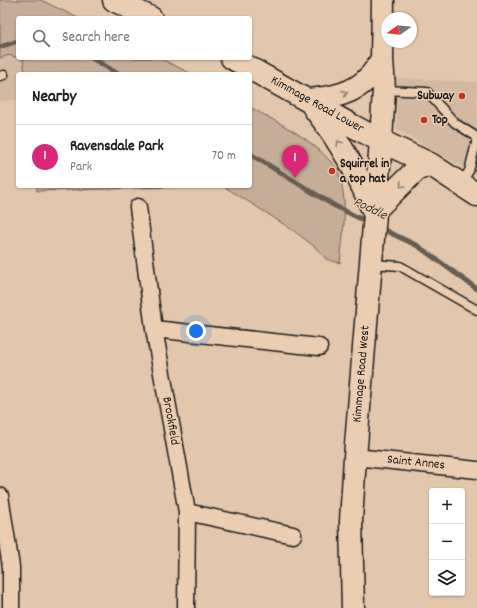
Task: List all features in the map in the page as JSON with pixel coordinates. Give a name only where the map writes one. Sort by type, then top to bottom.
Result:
[{"type":"main road","points":[[114,0],[147,16]]},
{"type":"main road","name":"Kimmage Road West","points":[[353,608],[351,521],[355,456],[382,141],[384,90],[382,59],[383,0]]},
{"type":"main road","points":[[308,101],[329,98],[348,92],[361,84],[371,75],[382,59]]},
{"type":"main road","name":"Kimmage Road Lower","points":[[236,60],[382,141],[430,164],[469,189]]},
{"type":"main road","points":[[308,101],[327,125],[348,156],[375,212],[416,170],[430,164]]},
{"type":"street","name":"Brookfield","points":[[138,207],[154,329],[186,512],[186,608]]},
{"type":"street","points":[[154,329],[319,347]]},
{"type":"street","name":"Saint Annes","points":[[355,456],[477,470]]},
{"type":"street","points":[[0,496],[11,567],[11,608]]},
{"type":"street","points":[[186,512],[293,535]]},
{"type":"lane","points":[[384,90],[427,92],[455,123],[477,138],[469,171],[469,189]]},
{"type":"lane","points":[[371,264],[400,266],[477,310]]},
{"type":"shaded area","points":[[0,0],[41,0],[74,16],[16,16],[16,57],[9,55],[0,58]]},
{"type":"shaded area","points":[[9,55],[16,57],[16,60],[23,60],[25,72],[16,72],[16,99],[0,101],[0,58]]},
{"type":"shaded area","points":[[23,60],[163,60],[188,72],[25,72]]},
{"type":"shaded area","points":[[396,78],[477,81],[477,176],[397,129]]},
{"type":"shaded area","points":[[252,108],[304,138],[323,153],[337,169],[341,183],[344,206],[344,229],[340,263],[326,259],[315,247],[265,212],[226,188],[252,188]]},
{"type":"shaded area","points":[[37,188],[137,188],[37,191]]},
{"type":"waterway","name":"Poddle","points":[[0,47],[16,42]]},
{"type":"waterway","name":"Poddle","points":[[95,60],[115,72]]},
{"type":"waterway","name":"Poddle","points":[[252,155],[335,206],[369,223]]},
{"type":"waterway","name":"Poddle","points":[[380,228],[418,246],[477,289]]},
{"type":"place","name":"Subway","points":[[462,96]]},
{"type":"place","name":"Top","points":[[424,120]]},
{"type":"place","name":"Squirrel in a top hat","points":[[332,171]]},
{"type":"place","name":"Ravensdale Park","points":[[295,178]]}]
